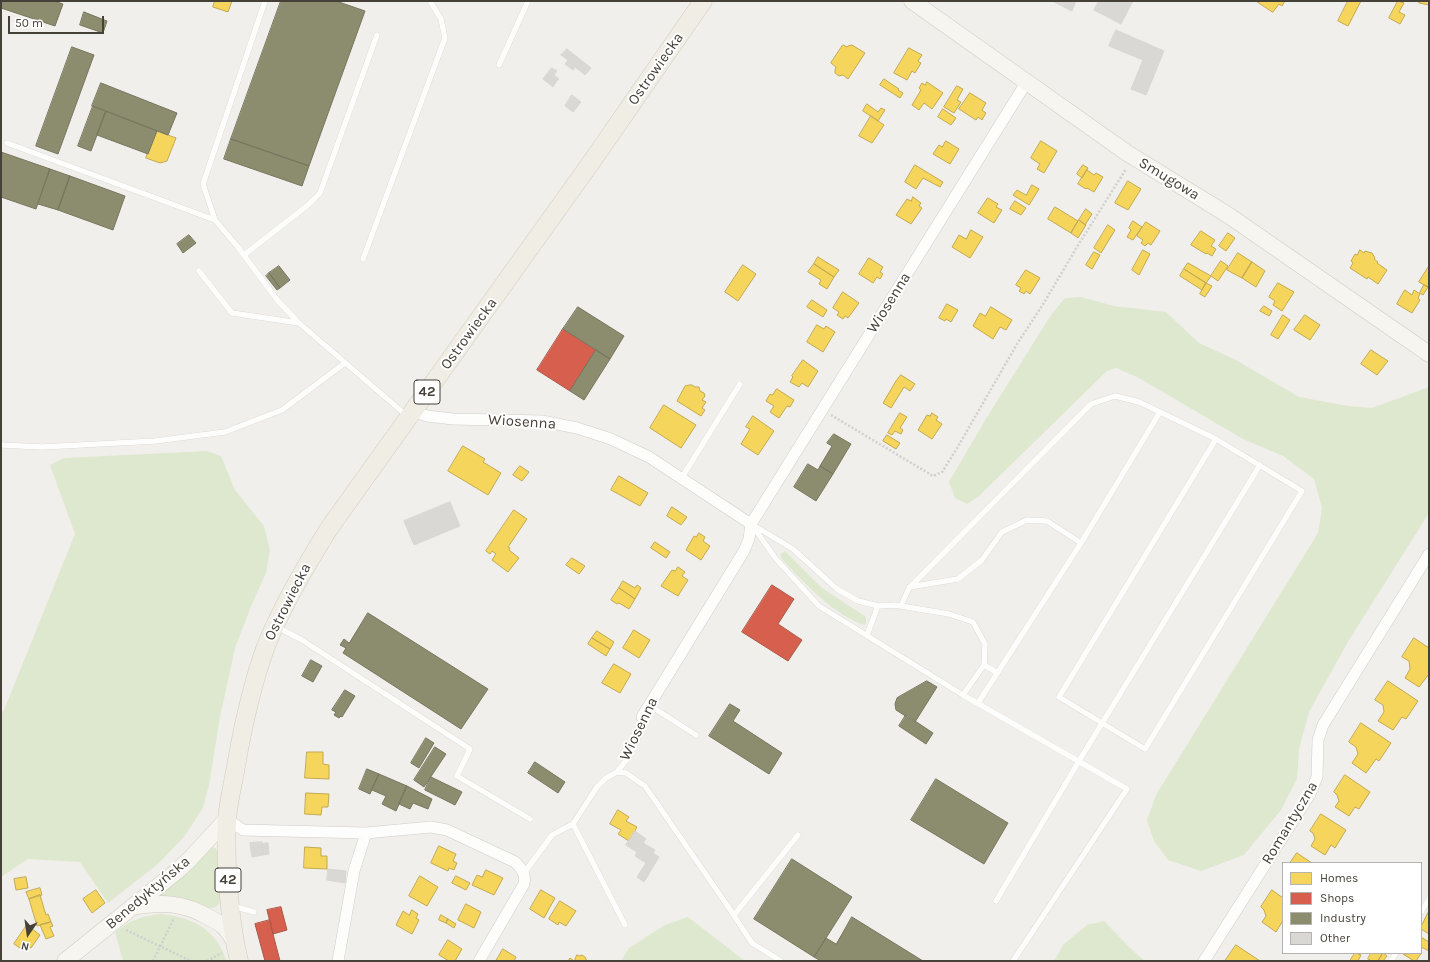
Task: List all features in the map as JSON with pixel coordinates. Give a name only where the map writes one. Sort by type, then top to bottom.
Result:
[{"type":"main road","name":"Ostrowiecka","points":[[227,819],[241,733],[253,688],[266,646],[304,568],[330,527],[585,171],[703,1]]},
{"type":"main road","name":"42","points":[[227,819],[227,872],[234,941],[239,961]]},
{"type":"street","name":"Smugowa","points":[[912,1],[1026,83],[1133,157],[1228,215],[1429,354]]},
{"type":"street","name":"Wiosenna","points":[[642,717],[744,551],[749,540],[751,524],[1026,83]]},
{"type":"street","name":"Wiosenna","points":[[410,414],[453,419],[542,421],[577,428],[611,439],[649,457],[751,524]]},
{"type":"street","name":"Romantyczna","points":[[1204,961],[1310,794],[1317,778],[1318,740],[1323,725],[1429,554]]},
{"type":"street","points":[[227,819],[243,830],[366,833],[431,827],[447,830],[514,862],[524,872]]},
{"type":"street","name":"Benedyktyńska","points":[[65,961],[189,860],[227,819]]},
{"type":"street","points":[[338,961],[354,871],[366,833]]},
{"type":"street","name":"Wiosenna","points":[[479,961],[524,884],[524,872]]},
{"type":"street","points":[[132,907],[150,904],[169,904],[185,907],[205,915],[223,925],[234,941]]},
{"type":"lane","points":[[265,1],[203,184],[215,220],[244,255],[278,301],[299,324],[410,414]]},
{"type":"lane","points":[[362,259],[445,38],[441,19],[430,1]]},
{"type":"lane","points":[[499,65],[528,1]]},
{"type":"lane","points":[[244,255],[308,205],[320,193],[377,35]]},
{"type":"lane","points":[[7,143],[215,220]]},
{"type":"lane","points":[[199,271],[232,313],[299,324]]},
{"type":"lane","points":[[1,445],[42,447],[155,442],[225,432],[282,410],[345,362]]},
{"type":"lane","points":[[681,479],[740,384]]},
{"type":"lane","points":[[900,606],[909,588],[1091,404],[1115,396],[1139,402],[1216,439],[1302,491],[1145,749],[1060,697],[1216,439]]},
{"type":"lane","points":[[978,703],[1081,543],[1160,412]]},
{"type":"lane","points":[[996,901],[1102,723],[1260,465]]},
{"type":"lane","points":[[909,588],[958,579],[982,560],[1002,532],[1027,520],[1047,521],[1081,543]]},
{"type":"lane","points":[[751,524],[793,549],[837,589],[858,602],[878,606],[895,604],[949,614],[972,622],[985,644],[984,665],[963,695]]},
{"type":"lane","points":[[751,524],[776,559],[819,606],[963,695],[1127,789],[1013,961]]},
{"type":"lane","points":[[867,635],[878,606]]},
{"type":"lane","points":[[275,626],[302,640],[470,749],[457,776],[530,819]]},
{"type":"lane","points":[[984,665],[998,673]]},
{"type":"lane","points":[[649,705],[696,735]]},
{"type":"lane","name":"Wiosenna","points":[[524,872],[552,835],[573,824],[597,787],[606,778],[617,772],[634,748],[639,734],[642,717]]},
{"type":"lane","points":[[617,772],[626,772],[645,786],[752,943],[781,961]]},
{"type":"lane","points":[[573,824],[625,925]]},
{"type":"lane","points":[[734,915],[798,836]]},
{"type":"lane","points":[[1422,910],[1429,899]]},
{"type":"lane","points":[[231,905],[254,912]]},
{"type":"path","points":[[822,410],[933,476],[942,472],[1017,344],[1042,306],[1133,157]]},
{"type":"path","points":[[153,961],[173,921]]},
{"type":"path","points":[[128,931],[192,961]]},
{"type":"path","points":[[207,961],[217,956]]},
{"type":"green space","points":[[1081,297],[1114,306],[1166,312],[1199,343],[1236,360],[1299,397],[1348,406],[1372,408],[1429,387],[1429,513],[1349,640],[1309,712],[1299,749],[1297,779],[1281,810],[1244,855],[1201,871],[1168,860],[1154,841],[1147,820],[1156,795],[1318,533],[1322,508],[1314,479],[1283,456],[1243,439],[1139,378],[1116,368],[1107,371],[979,496],[967,504],[955,498],[949,482],[984,422],[1051,315],[1065,298]]},
{"type":"green space","points":[[207,451],[221,456],[235,490],[264,526],[270,550],[266,573],[235,648],[220,717],[209,785],[203,808],[184,837],[158,864],[108,903],[80,862],[28,859],[1,877],[1,713],[4,710],[75,534],[50,465],[64,458]]},
{"type":"green space","points":[[785,551],[822,588],[866,617],[865,625],[854,621],[831,606],[809,587],[782,559],[780,554]]},
{"type":"green space","points":[[211,847],[218,851],[221,901],[217,906],[208,908],[182,898],[156,897]]},
{"type":"green space","points":[[160,914],[182,918],[201,926],[216,940],[222,949],[226,960],[123,961],[115,932],[130,922],[143,917]]},
{"type":"green space","points":[[688,917],[745,961],[621,961],[629,948],[665,925]]},
{"type":"green space","points":[[1104,921],[1132,950],[1145,961],[1054,961],[1064,944],[1087,925]]},
{"type":"building: Homes","points":[[215,1],[232,1],[228,12],[213,7]]},
{"type":"building: Homes","points":[[1256,1],[1285,1],[1282,6],[1279,4],[1273,12]]},
{"type":"building: Homes","points":[[1348,1],[1361,1],[1348,26],[1338,21]]},
{"type":"building: Homes","points":[[1398,1],[1404,3],[1399,12],[1405,15],[1400,24],[1389,18]]},
{"type":"building: Homes","points":[[1420,1],[1429,1],[1429,5],[1419,3]]},
{"type":"building: Homes","points":[[843,45],[847,47],[852,45],[865,53],[848,79],[843,75],[839,76],[835,73],[836,67],[831,63]]},
{"type":"building: Homes","points":[[909,48],[922,55],[918,61],[921,63],[915,73],[912,71],[907,80],[894,73]]},
{"type":"building: Homes","points":[[884,79],[903,93],[900,98],[880,85]]},
{"type":"building: Homes","points":[[927,82],[943,93],[932,109],[924,103],[919,110],[912,105],[921,90],[919,88],[922,83],[925,85]]},
{"type":"building: Homes","points":[[957,86],[963,89],[957,100],[961,102],[954,113],[944,107]]},
{"type":"building: Homes","points":[[970,93],[986,103],[982,110],[986,113],[982,120],[978,117],[976,120],[959,109]]},
{"type":"building: Homes","points":[[867,104],[878,112],[881,108],[885,110],[878,121],[863,111]]},
{"type":"building: Homes","points":[[943,109],[956,118],[951,125],[938,117]]},
{"type":"building: Homes","points":[[871,116],[884,125],[872,143],[859,136]]},
{"type":"building: Homes","points":[[157,131],[176,138],[167,161],[160,163],[146,158]]},
{"type":"building: Homes","points":[[946,141],[959,149],[950,164],[933,154],[939,145],[942,147]]},
{"type":"building: Homes","points":[[1041,141],[1057,151],[1044,173],[1037,169],[1040,164],[1031,158]]},
{"type":"building: Homes","points":[[915,165],[943,182],[940,187],[923,178],[916,189],[905,182]]},
{"type":"building: Homes","points":[[1083,165],[1088,168],[1082,178],[1077,174]]},
{"type":"building: Homes","points":[[1087,170],[1094,175],[1096,173],[1103,177],[1094,192],[1078,184]]},
{"type":"building: Homes","points":[[1128,181],[1141,189],[1128,210],[1115,203]]},
{"type":"building: Homes","points":[[1032,185],[1039,189],[1029,205],[1013,195],[1017,190],[1026,195]]},
{"type":"building: Homes","points":[[913,197],[921,203],[919,206],[922,208],[911,224],[896,215],[907,199],[911,201]]},
{"type":"building: Homes","points":[[988,198],[998,204],[996,207],[1002,210],[994,223],[978,213]]},
{"type":"building: Homes","points":[[1015,201],[1026,208],[1021,215],[1010,209]]},
{"type":"building: Homes","points":[[1055,207],[1078,221],[1071,233],[1048,219]]},
{"type":"building: Homes","points":[[1086,209],[1092,214],[1085,225],[1079,220]]},
{"type":"building: Homes","points":[[1079,220],[1086,225],[1078,238],[1071,233]]},
{"type":"building: Homes","points":[[1133,221],[1142,227],[1133,240],[1127,237],[1131,230],[1129,228]]},
{"type":"building: Homes","points":[[1146,222],[1160,231],[1151,245],[1148,243],[1145,246],[1141,243],[1143,240],[1137,236]]},
{"type":"building: Homes","points":[[1108,225],[1115,230],[1101,253],[1094,248]]},
{"type":"building: Homes","points":[[971,230],[983,237],[970,258],[952,247],[959,235],[966,239]]},
{"type":"building: Homes","points":[[1201,231],[1215,240],[1211,246],[1216,249],[1212,256],[1191,245]]},
{"type":"building: Homes","points":[[1228,233],[1235,238],[1226,251],[1219,246]]},
{"type":"building: Homes","points":[[1143,250],[1150,254],[1139,275],[1132,270]]},
{"type":"building: Homes","points":[[1360,250],[1364,253],[1365,251],[1372,253],[1375,258],[1374,259],[1378,262],[1377,263],[1387,270],[1378,284],[1350,268],[1353,263],[1351,261],[1355,254],[1357,255]]},
{"type":"building: Homes","points":[[1094,252],[1100,255],[1092,269],[1086,265]]},
{"type":"building: Homes","points":[[1238,253],[1252,262],[1242,278],[1227,270]]},
{"type":"building: Homes","points":[[818,257],[839,270],[834,277],[814,264]]},
{"type":"building: Homes","points":[[869,258],[883,267],[880,272],[883,274],[880,279],[877,277],[873,283],[859,274]]},
{"type":"building: Homes","points":[[1221,261],[1228,266],[1218,281],[1211,276]]},
{"type":"building: Homes","points":[[1252,262],[1265,271],[1256,287],[1242,278]]},
{"type":"building: Homes","points":[[1188,263],[1211,276],[1206,283],[1184,269]]},
{"type":"building: Homes","points":[[814,264],[834,277],[827,289],[819,284],[821,280],[808,272]]},
{"type":"building: Homes","points":[[743,265],[756,274],[738,301],[725,292]]},
{"type":"building: Homes","points":[[1429,266],[1429,285],[1428,287],[1419,282]]},
{"type":"building: Homes","points":[[1184,269],[1206,283],[1202,290],[1180,276]]},
{"type":"building: Homes","points":[[1026,270],[1040,278],[1030,294],[1026,291],[1024,294],[1019,291],[1021,288],[1016,285]]},
{"type":"building: Homes","points":[[1206,283],[1212,286],[1205,297],[1200,294]]},
{"type":"building: Homes","points":[[1278,283],[1294,292],[1282,311],[1273,305],[1275,301],[1269,297]]},
{"type":"building: Homes","points":[[1424,285],[1428,287],[1423,295],[1420,293]]},
{"type":"building: Homes","points":[[1405,290],[1412,295],[1414,290],[1420,294],[1418,298],[1420,300],[1412,313],[1397,304]]},
{"type":"building: Homes","points":[[843,292],[859,303],[848,318],[845,316],[843,319],[837,315],[839,312],[833,308]]},
{"type":"building: Homes","points":[[812,300],[827,310],[823,317],[807,307]]},
{"type":"building: Homes","points":[[947,304],[958,310],[951,322],[946,319],[945,321],[939,318]]},
{"type":"building: Homes","points":[[1264,306],[1272,311],[1269,316],[1260,311]]},
{"type":"building: Homes","points":[[991,307],[1012,320],[1006,330],[1000,327],[993,339],[973,326],[980,313],[985,316]]},
{"type":"building: Homes","points":[[1283,315],[1290,320],[1278,339],[1271,335]]},
{"type":"building: Homes","points":[[1305,315],[1320,325],[1310,340],[1294,330]]},
{"type":"building: Homes","points":[[817,325],[824,329],[826,326],[835,332],[823,352],[807,342]]},
{"type":"building: Homes","points":[[1371,350],[1388,361],[1377,375],[1361,364]]},
{"type":"building: Homes","points":[[803,360],[818,371],[808,387],[802,383],[799,387],[790,382],[793,377],[792,376]]},
{"type":"building: Homes","points":[[901,375],[915,384],[910,391],[904,387],[891,408],[883,403]]},
{"type":"building: Homes","points":[[692,385],[699,387],[700,391],[704,393],[705,396],[702,400],[706,402],[702,408],[705,410],[701,416],[677,401],[685,386]]},
{"type":"building: Homes","points":[[777,389],[794,400],[790,407],[787,406],[779,418],[770,412],[774,406],[766,401],[770,394],[772,395]]},
{"type":"building: Homes","points":[[664,405],[696,425],[681,448],[650,428]]},
{"type":"building: Homes","points":[[900,413],[907,417],[900,428],[903,430],[901,434],[895,431],[892,435],[888,433]]},
{"type":"building: Homes","points":[[932,413],[938,417],[936,420],[942,424],[932,439],[918,430],[927,415],[930,416]]},
{"type":"building: Homes","points":[[753,416],[774,431],[758,455],[741,444],[750,429],[746,427]]},
{"type":"building: Homes","points":[[887,435],[900,443],[896,449],[883,441]]},
{"type":"building: Homes","points":[[463,446],[485,459],[483,462],[501,473],[488,495],[448,471]]},
{"type":"building: Homes","points":[[520,466],[529,472],[522,481],[513,475]]},
{"type":"building: Homes","points":[[619,476],[648,493],[640,506],[611,490]]},
{"type":"building: Homes","points":[[672,507],[687,517],[681,525],[667,516]]},
{"type":"building: Homes","points":[[514,510],[527,519],[508,547],[510,548],[509,550],[519,558],[508,572],[492,560],[496,554],[492,551],[490,554],[486,551]]},
{"type":"building: Homes","points":[[699,533],[705,537],[703,541],[710,546],[701,560],[686,550],[694,536],[696,537]]},
{"type":"building: Homes","points":[[655,542],[670,552],[666,558],[651,548]]},
{"type":"building: Homes","points":[[572,558],[585,566],[579,574],[566,565]]},
{"type":"building: Homes","points":[[678,567],[685,572],[682,576],[688,580],[678,596],[661,586],[672,570],[675,571]]},
{"type":"building: Homes","points":[[623,581],[635,588],[637,585],[641,588],[635,599],[619,588]]},
{"type":"building: Homes","points":[[619,588],[635,599],[629,609],[611,600]]},
{"type":"building: Homes","points":[[634,630],[650,640],[639,658],[623,648]]},
{"type":"building: Homes","points":[[597,631],[614,642],[610,649],[592,638]]},
{"type":"building: Homes","points":[[592,638],[610,649],[606,656],[588,644]]},
{"type":"building: Homes","points":[[1414,638],[1429,648],[1429,674],[1419,687],[1405,678],[1410,669],[1409,661],[1402,657]]},
{"type":"building: Homes","points":[[614,664],[631,674],[620,693],[602,683]]},
{"type":"building: Homes","points":[[1388,681],[1418,701],[1406,719],[1402,717],[1393,730],[1378,721],[1384,712],[1383,705],[1375,700]]},
{"type":"building: Homes","points":[[1361,723],[1391,743],[1379,761],[1376,759],[1366,773],[1352,763],[1358,754],[1356,747],[1349,742]]},
{"type":"building: Homes","points":[[307,752],[323,752],[323,764],[329,765],[329,779],[305,778]]},
{"type":"building: Homes","points":[[1345,775],[1370,792],[1359,809],[1355,807],[1349,816],[1335,807],[1339,801],[1334,792]]},
{"type":"building: Homes","points":[[306,793],[329,794],[328,807],[322,807],[321,815],[305,814]]},
{"type":"building: Homes","points":[[618,810],[629,817],[626,821],[637,827],[629,841],[618,834],[621,830],[610,824]]},
{"type":"building: Homes","points":[[1321,814],[1346,830],[1335,848],[1331,845],[1325,855],[1311,846],[1315,839],[1313,833],[1310,831]]},
{"type":"building: Homes","points":[[439,846],[456,854],[453,861],[457,863],[454,870],[449,868],[448,871],[431,863]]},
{"type":"building: Homes","points":[[305,847],[321,848],[321,856],[327,856],[327,869],[304,868]]},
{"type":"building: Homes","points":[[1297,853],[1310,862],[1291,862]]},
{"type":"building: Homes","points":[[486,870],[503,878],[494,895],[472,885],[477,875],[482,877]]},
{"type":"building: Homes","points":[[420,876],[438,887],[427,906],[409,896]]},
{"type":"building: Homes","points":[[456,876],[470,883],[466,890],[452,883]]},
{"type":"building: Homes","points":[[26,877],[28,888],[16,890],[14,879]]},
{"type":"building: Homes","points":[[40,888],[42,895],[29,899],[26,892]]},
{"type":"building: Homes","points":[[96,890],[105,903],[92,913],[83,899]]},
{"type":"building: Homes","points":[[541,890],[555,898],[544,918],[530,909]]},
{"type":"building: Homes","points":[[1272,890],[1282,897],[1282,922],[1276,932],[1262,922],[1266,916],[1261,907]]},
{"type":"building: Homes","points":[[40,895],[46,915],[48,914],[51,922],[37,926],[29,899]]},
{"type":"building: Homes","points":[[560,901],[576,911],[566,926],[559,922],[558,925],[549,919]]},
{"type":"building: Homes","points":[[466,904],[481,912],[474,928],[458,920]]},
{"type":"building: Homes","points":[[412,910],[418,914],[416,918],[419,920],[412,934],[396,925],[403,911],[409,915]]},
{"type":"building: Homes","points":[[1428,913],[1429,934],[1422,930],[1422,924]]},
{"type":"building: Homes","points":[[441,915],[448,919],[446,923],[439,920]]},
{"type":"building: Homes","points":[[448,919],[456,924],[454,928],[446,923]]},
{"type":"building: Homes","points":[[51,922],[53,926],[50,927],[54,936],[46,939],[40,925]]},
{"type":"building: Homes","points":[[27,925],[40,935],[31,948],[24,943],[20,948],[14,944]]},
{"type":"building: Homes","points":[[1422,938],[1429,942],[1429,951],[1422,948]]},
{"type":"building: Homes","points":[[448,940],[462,949],[455,961],[449,961],[439,955]]},
{"type":"building: Homes","points":[[1236,945],[1260,961],[1225,961]]},
{"type":"building: Homes","points":[[503,949],[516,957],[514,961],[496,961]]},
{"type":"building: Homes","points":[[1354,954],[1361,955],[1358,961],[1350,961]]},
{"type":"building: Homes","points":[[1370,954],[1382,954],[1378,961],[1368,959]]},
{"type":"building: Homes","points":[[1382,954],[1387,956],[1383,961],[1378,961]]},
{"type":"building: Homes","points":[[1403,954],[1421,954],[1416,961]]},
{"type":"building: Homes","points":[[577,955],[582,955],[587,961],[574,961]]},
{"type":"building: Shops","points":[[563,329],[596,350],[570,391],[537,370]]},
{"type":"building: Shops","points":[[772,585],[794,599],[778,624],[802,640],[788,661],[742,632]]},
{"type":"building: Shops","points":[[281,907],[287,930],[273,934],[267,910]]},
{"type":"building: Shops","points":[[270,920],[280,961],[265,961],[255,924]]},
{"type":"building: Industry","points":[[1,1],[54,1],[63,4],[55,26],[1,8]]},
{"type":"building: Industry","points":[[281,1],[336,1],[365,11],[309,166],[231,139]]},
{"type":"building: Industry","points":[[84,12],[107,21],[103,33],[80,25]]},
{"type":"building: Industry","points":[[72,47],[94,55],[58,154],[36,146]]},
{"type":"building: Industry","points":[[101,83],[177,113],[168,135],[92,106]]},
{"type":"building: Industry","points":[[93,106],[106,111],[91,151],[78,146]]},
{"type":"building: Industry","points":[[106,111],[157,131],[148,154],[97,135]]},
{"type":"building: Industry","points":[[231,139],[309,166],[302,186],[224,159]]},
{"type":"building: Industry","points":[[1,152],[50,169],[36,209],[1,197]]},
{"type":"building: Industry","points":[[50,169],[70,176],[58,210],[38,204]]},
{"type":"building: Industry","points":[[70,176],[125,196],[113,230],[58,210]]},
{"type":"building: Industry","points":[[189,235],[196,243],[183,253],[177,244]]},
{"type":"building: Industry","points":[[279,266],[290,280],[280,288],[269,273]]},
{"type":"building: Industry","points":[[269,273],[280,288],[277,290],[266,276]]},
{"type":"building: Industry","points":[[578,307],[624,336],[610,359],[563,329]]},
{"type":"building: Industry","points":[[596,350],[610,359],[584,400],[570,391]]},
{"type":"building: Industry","points":[[834,434],[851,444],[833,474],[820,466],[832,446],[827,443]]},
{"type":"building: Industry","points":[[808,464],[818,470],[820,466],[833,474],[816,501],[794,487]]},
{"type":"building: Industry","points":[[368,613],[488,689],[461,729],[343,653],[346,648],[340,645],[344,639],[349,643]]},
{"type":"building: Industry","points":[[311,660],[322,666],[313,682],[302,676]]},
{"type":"building: Industry","points":[[927,681],[937,687],[915,722],[896,710],[895,704],[897,698]]},
{"type":"building: Industry","points":[[345,690],[355,696],[342,717],[341,716],[339,718],[334,715],[336,712],[332,710]]},
{"type":"building: Industry","points":[[730,704],[740,710],[733,721],[782,753],[769,774],[709,736]]},
{"type":"building: Industry","points":[[906,715],[933,733],[926,744],[899,726]]},
{"type":"building: Industry","points":[[426,738],[434,743],[419,768],[411,763]]},
{"type":"building: Industry","points":[[435,747],[446,754],[424,787],[414,780]]},
{"type":"building: Industry","points":[[535,762],[565,782],[558,793],[528,773]]},
{"type":"building: Industry","points":[[367,769],[379,774],[370,794],[359,789]]},
{"type":"building: Industry","points":[[379,774],[407,786],[396,811],[382,804],[386,796],[372,790]]},
{"type":"building: Industry","points":[[431,777],[462,792],[455,805],[425,790]]},
{"type":"building: Industry","points":[[936,779],[1008,823],[984,864],[911,820]]},
{"type":"building: Industry","points":[[407,786],[432,799],[428,809],[413,803],[410,809],[399,804]]},
{"type":"building: Industry","points":[[792,859],[852,897],[814,957],[754,919]]},
{"type":"building: Industry","points":[[852,917],[923,961],[821,961],[814,957],[826,938],[836,944]]},
{"type":"building: Other","points":[[1054,1],[1076,1],[1072,11]]},
{"type":"building: Other","points":[[1099,1],[1133,1],[1121,24],[1094,10]]},
{"type":"building: Other","points":[[1116,30],[1164,51],[1146,95],[1131,89],[1143,60],[1109,46]]},
{"type":"building: Other","points":[[567,49],[591,68],[585,75],[575,67],[573,70],[565,64],[568,60],[561,55]]},
{"type":"building: Other","points":[[552,68],[557,71],[554,75],[559,79],[556,82],[547,74]]},
{"type":"building: Other","points":[[547,74],[556,82],[553,87],[543,79]]},
{"type":"building: Other","points":[[572,95],[581,102],[573,112],[565,106]]},
{"type":"building: Other","points":[[450,502],[460,526],[414,545],[404,521]]},
{"type":"building: Other","points":[[635,831],[646,839],[643,843],[655,850],[653,853],[659,857],[644,882],[637,877],[646,863],[635,856],[637,852],[626,845]]},
{"type":"building: Other","points":[[262,842],[263,855],[252,857],[250,843]]},
{"type":"building: Other","points":[[268,843],[269,854],[263,855],[262,844]]},
{"type":"building: Other","points":[[328,869],[346,871],[345,883],[327,880]]}]
